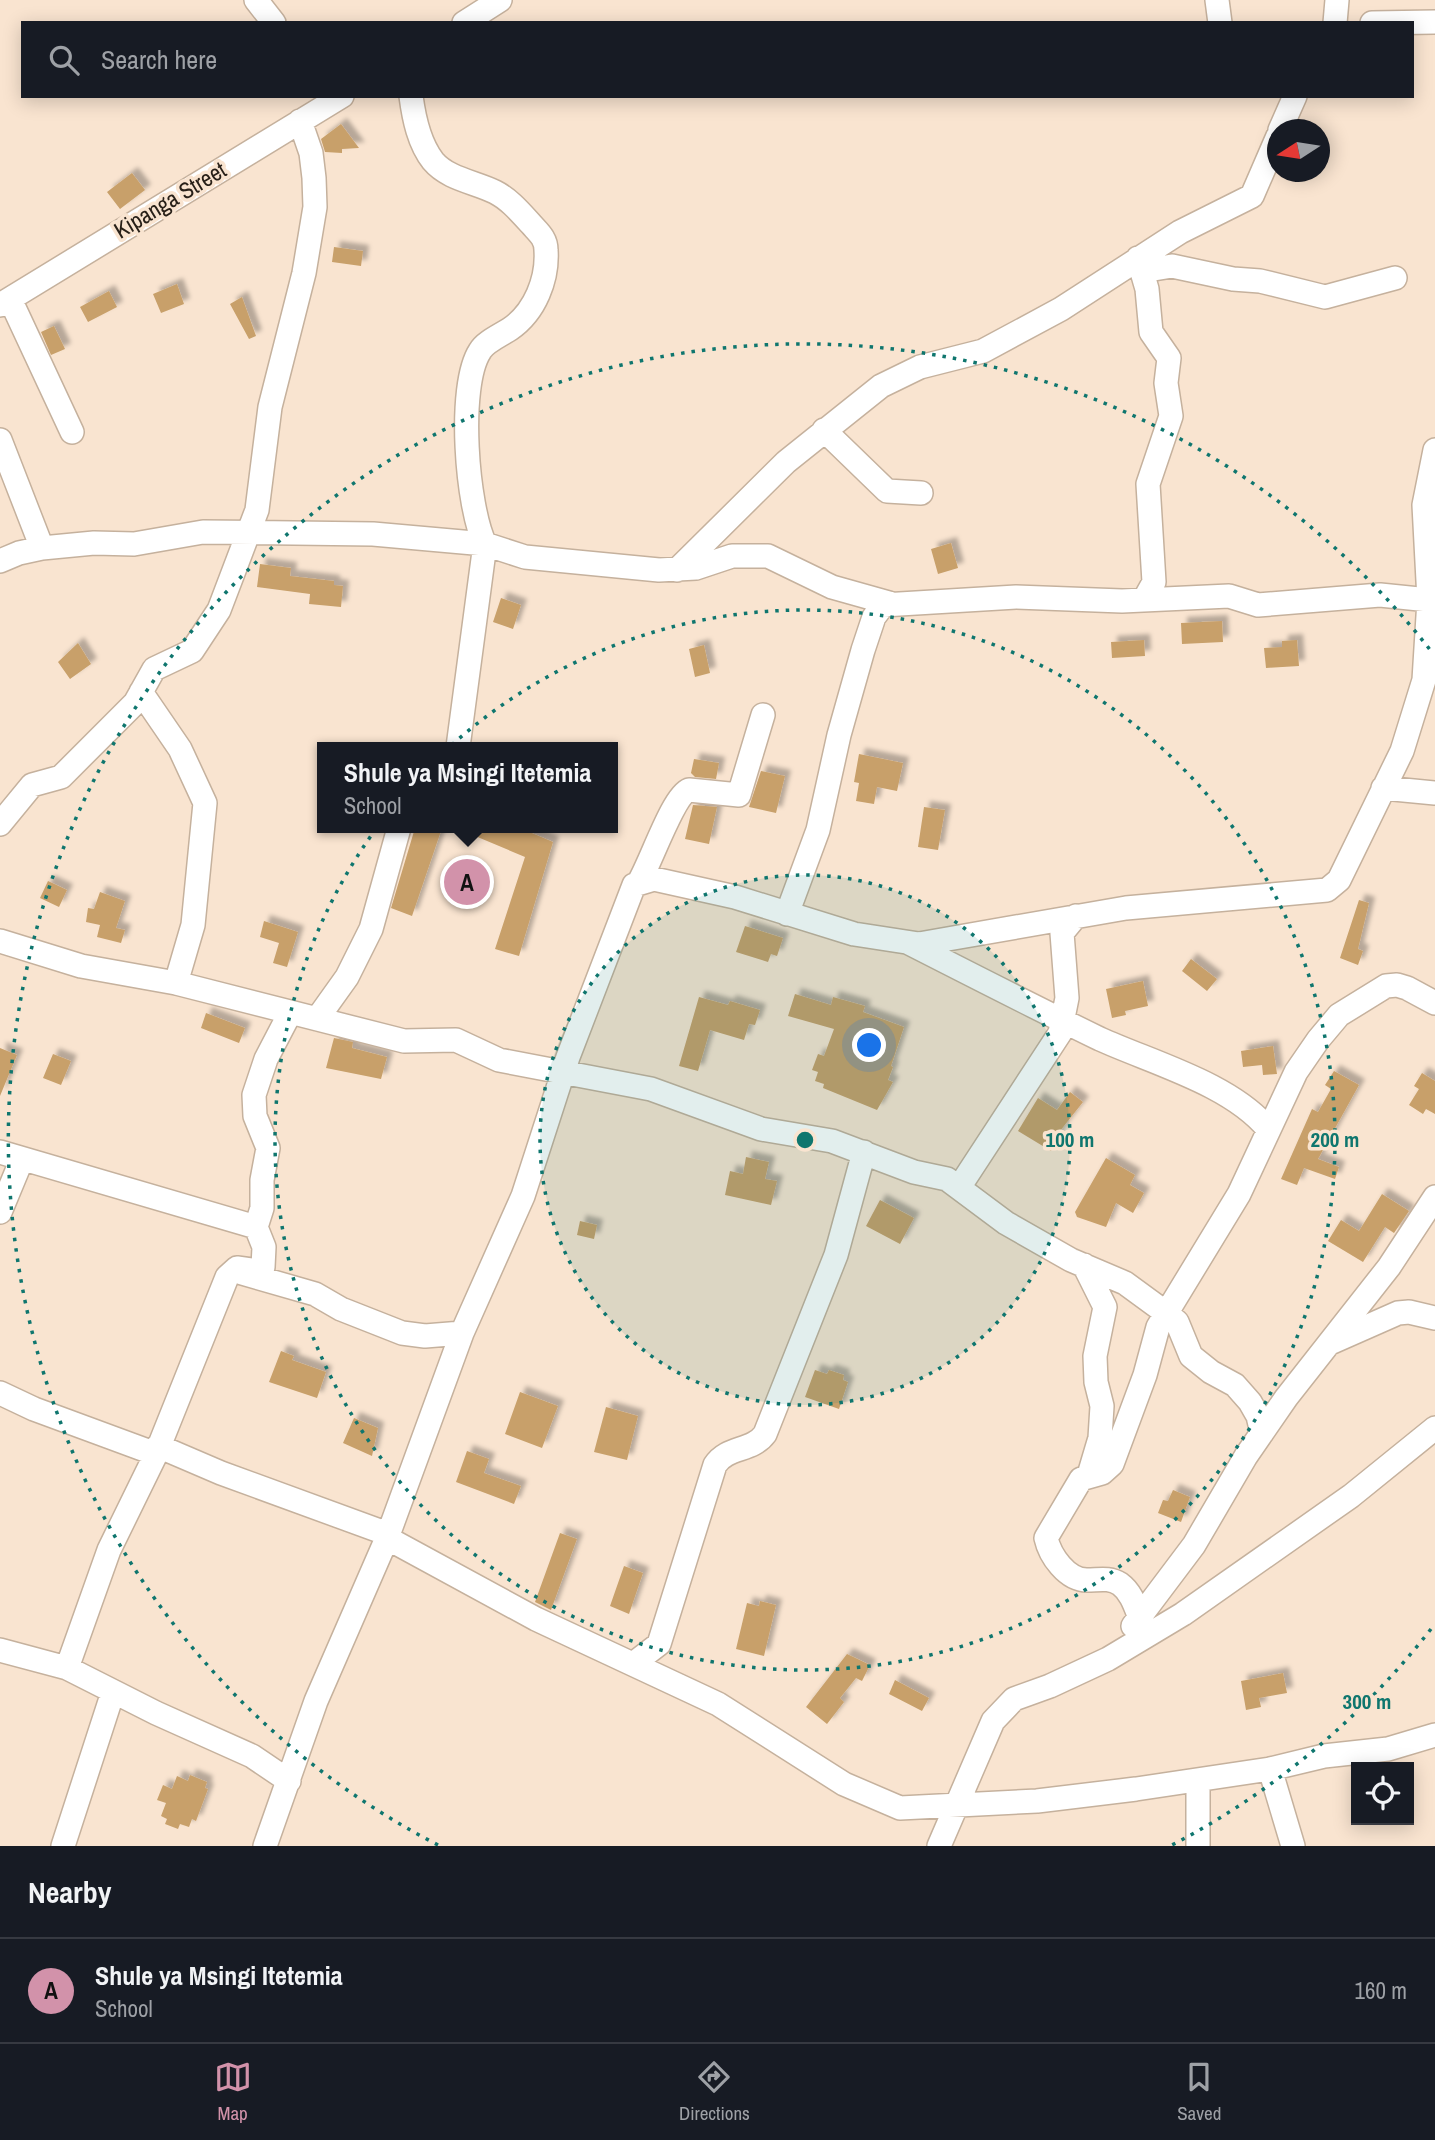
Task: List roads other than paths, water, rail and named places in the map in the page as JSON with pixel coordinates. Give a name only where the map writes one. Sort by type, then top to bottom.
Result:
[{"type":"street","points":[[256,0],[272,21]]},
{"type":"street","points":[[467,21],[500,0]]},
{"type":"street","points":[[1217,0],[1220,21]]},
{"type":"street","points":[[1335,21],[1337,0]]},
{"type":"street","points":[[1414,22],[1435,22]]},
{"type":"street","name":"Kipanga Street","points":[[5,302],[337,98]]},
{"type":"street","points":[[411,98],[419,136],[433,161],[455,176],[503,197],[543,237],[546,246],[544,276],[532,306],[514,326],[483,347],[470,378],[469,463],[477,525],[485,544],[458,742]]},
{"type":"street","points":[[1285,119],[1294,98]]},
{"type":"street","points":[[0,824],[32,785],[61,777],[135,703],[154,669],[192,651],[219,610],[250,532],[259,493],[270,407],[304,273],[315,207],[311,152],[300,121]]},
{"type":"street","points":[[677,570],[786,462],[881,386],[920,367],[983,351],[1140,264],[1180,232],[1252,196],[1267,161]]},
{"type":"street","points":[[1140,264],[1172,266],[1233,279],[1260,281],[1325,297],[1395,278]]},
{"type":"street","points":[[1140,264],[1151,332],[1170,358],[1166,383],[1172,408],[1148,484],[1154,582],[1144,600]]},
{"type":"street","points":[[5,302],[72,432]]},
{"type":"street","points":[[824,430],[887,491],[921,493]]},
{"type":"street","points":[[0,440],[42,548]]},
{"type":"street","points":[[909,943],[1151,905],[1327,890],[1339,880],[1402,751],[1424,680],[1431,611],[1424,514],[1426,484],[1435,450]]},
{"type":"street","points":[[0,561],[42,548],[102,542],[134,544],[203,532],[373,534],[485,544],[525,557],[677,570],[696,568],[732,556],[768,556],[832,587],[889,603]]},
{"type":"street","points":[[787,914],[818,830],[839,735],[874,617],[883,605],[1016,597],[1144,600],[1229,596],[1258,605],[1380,595],[1431,611]]},
{"type":"street","points":[[141,692],[180,749],[205,803],[193,925],[176,983]]},
{"type":"street","points":[[265,1846],[316,1701],[387,1536],[461,1333],[523,1196],[564,1070],[630,890],[639,881],[657,848],[675,802],[683,793],[689,790],[739,795],[763,715]]},
{"type":"street","points":[[1383,788],[1435,793]]},
{"type":"street","points":[[317,1019],[347,977],[371,929],[398,833]]},
{"type":"street","points":[[639,881],[654,879],[736,897],[854,934],[909,943],[1246,1107],[1268,1129]]},
{"type":"street","points":[[960,1186],[1053,1049],[1067,998],[1062,933],[1076,916]]},
{"type":"street","points":[[0,941],[81,967],[176,983],[404,1041],[456,1040],[499,1060],[538,1070],[564,1070],[651,1089],[761,1129],[832,1141],[914,1172],[947,1179],[960,1186],[998,1219],[1084,1265],[1125,1283],[1166,1313],[1177,1322],[1191,1356],[1211,1372],[1235,1385],[1250,1402],[1258,1416],[1262,1433]]},
{"type":"street","points":[[1140,1618],[1132,1598],[1119,1584],[1109,1579],[1083,1580],[1073,1575],[1059,1564],[1046,1538],[1081,1479],[1102,1473],[1112,1464],[1145,1376],[1158,1327],[1239,1194],[1296,1072],[1339,1016],[1378,989],[1397,985],[1435,1003]]},
{"type":"street","points":[[67,1668],[119,1527],[157,1450],[226,1278],[233,1270],[242,1268],[260,1271],[263,1268],[264,1247],[256,1227],[262,1208],[262,1180],[268,1149],[255,1116],[254,1094],[266,1059],[290,1013]]},
{"type":"street","points":[[634,1664],[659,1644],[715,1465],[722,1456],[754,1446],[765,1434],[836,1255],[864,1153]]},
{"type":"street","points":[[0,1212],[11,1156],[256,1227]]},
{"type":"street","points":[[1108,1659],[1194,1545],[1262,1433],[1389,1267],[1435,1197]]},
{"type":"street","points":[[1084,1265],[1105,1307],[1095,1356],[1096,1382],[1102,1406],[1100,1438],[1089,1475]]},
{"type":"street","points":[[233,1270],[315,1294],[341,1309],[402,1333],[425,1336],[461,1333]]},
{"type":"street","points":[[1327,1345],[1398,1314],[1409,1312],[1435,1318]]},
{"type":"street","points":[[0,1393],[34,1409],[221,1473],[387,1536],[536,1619],[718,1704],[844,1784],[890,1805],[909,1809],[1037,1801],[1270,1769],[1324,1756],[1388,1749],[1435,1735]]},
{"type":"street","points":[[939,1846],[993,1721],[1002,1709],[1025,1693],[1050,1686],[1108,1659],[1183,1614],[1352,1496],[1435,1428]]},
{"type":"street","points":[[0,1650],[67,1668],[252,1756],[289,1782]]},
{"type":"street","points":[[64,1846],[113,1692]]},
{"type":"street","points":[[1270,1769],[1293,1846]]},
{"type":"street","points":[[1198,1780],[1198,1846]]},
{"type":"place","name":"Shule ya Msingi Itetemia","points":[[467,882]]}]
